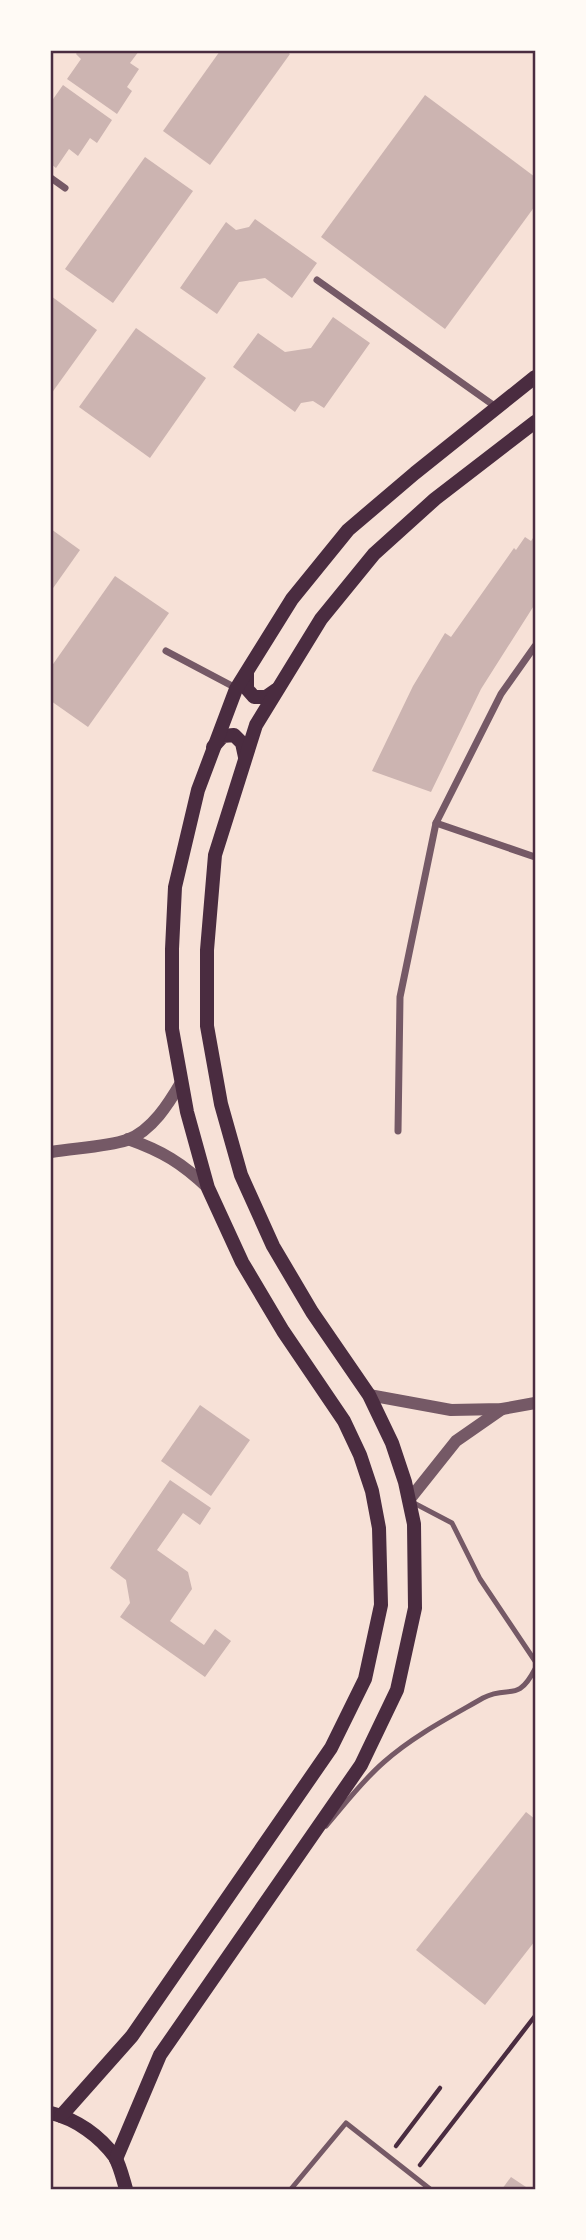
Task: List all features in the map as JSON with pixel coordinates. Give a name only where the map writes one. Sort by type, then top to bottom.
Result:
[{"type":"main road","points":[[126,2189],[116,2159],[92,2132],[56,2115],[132,2036],[331,1748],[365,1679],[381,1605],[379,1528],[372,1491],[360,1455],[344,1421],[283,1331],[243,1262],[208,1188],[187,1112],[172,1029],[175,887],[198,789],[212,748],[236,689],[292,599],[348,530],[535,377]]},
{"type":"main road","points":[[116,2159],[160,2055],[361,1765],[397,1690],[415,1608],[414,1524],[392,1443],[369,1395],[312,1312],[273,1246],[241,1175],[221,1104],[207,1026],[207,950],[215,855],[256,725],[321,619],[374,554],[435,499],[535,422]]},
{"type":"main road","points":[[247,673],[247,689],[254,697],[266,697],[279,688]]},
{"type":"main road","points":[[212,748],[223,736],[234,735],[242,743],[245,757]]},
{"type":"street","points":[[51,178],[65,188]]},
{"type":"street","points":[[317,280],[497,408]]},
{"type":"street","points":[[398,1132],[400,997],[436,823],[501,694],[535,646]]},
{"type":"street","points":[[166,651],[236,689]]},
{"type":"street","points":[[436,823],[535,857]]},
{"type":"street","points":[[51,1152],[128,1139],[150,1124],[168,1104],[182,1081]]},
{"type":"street","points":[[128,1139],[158,1150],[185,1166],[208,1188]]},
{"type":"street","points":[[369,1395],[451,1410],[502,1409],[535,1404]]},
{"type":"street","points":[[409,1500],[456,1441],[502,1409]]},
{"type":"lane","points":[[409,1500],[452,1523],[480,1579],[535,1661]]},
{"type":"lane","points":[[290,1868],[358,1788],[384,1762],[421,1735],[488,1696],[517,1691],[527,1686],[535,1669]]},
{"type":"lane","points":[[291,2189],[346,2123],[430,2189]]},
{"type":"path","points":[[412,2175],[535,2016]]},
{"type":"path","points":[[388,2157],[440,2088]]},
{"type":"building","points":[[78,51],[139,51],[130,63],[139,69],[127,87],[132,91],[117,114],[67,79],[81,59],[76,54]]},
{"type":"building","points":[[220,51],[286,51],[290,54],[210,165],[163,131]]},
{"type":"building","points":[[63,85],[112,120],[97,143],[90,138],[78,156],[69,149],[56,168],[51,164],[51,102]]},
{"type":"building","points":[[425,95],[535,177],[535,206],[445,329],[321,237]]},
{"type":"building","points":[[145,157],[193,191],[113,303],[65,269]]},
{"type":"building","points":[[255,219],[317,263],[292,298],[265,278],[239,282],[217,314],[180,288],[226,222],[236,230],[249,227]]},
{"type":"building","points":[[51,296],[97,330],[51,394]]},
{"type":"building","points":[[333,317],[370,343],[324,408],[313,401],[301,403],[295,412],[233,367],[258,333],[285,352],[311,348]]},
{"type":"building","points":[[136,328],[206,378],[150,458],[79,407]]},
{"type":"building","points":[[51,529],[80,550],[51,591]]},
{"type":"building","points":[[535,535],[535,604],[481,689],[431,792],[372,771],[413,686],[445,633],[451,637],[514,548],[516,550],[525,537],[531,541]]},
{"type":"building","points":[[115,576],[169,613],[88,727],[51,701],[51,667]]},
{"type":"building","points":[[200,1405],[250,1440],[211,1496],[161,1461]]},
{"type":"building","points":[[170,1480],[211,1508],[200,1525],[183,1513],[157,1550],[188,1572],[192,1589],[170,1621],[204,1645],[215,1629],[231,1641],[205,1677],[120,1617],[130,1603],[126,1580],[110,1568]]},
{"type":"building","points":[[526,1812],[535,1819],[535,1941],[485,2005],[416,1950]]},
{"type":"building","points":[[511,2177],[529,2189],[502,2189]]}]
